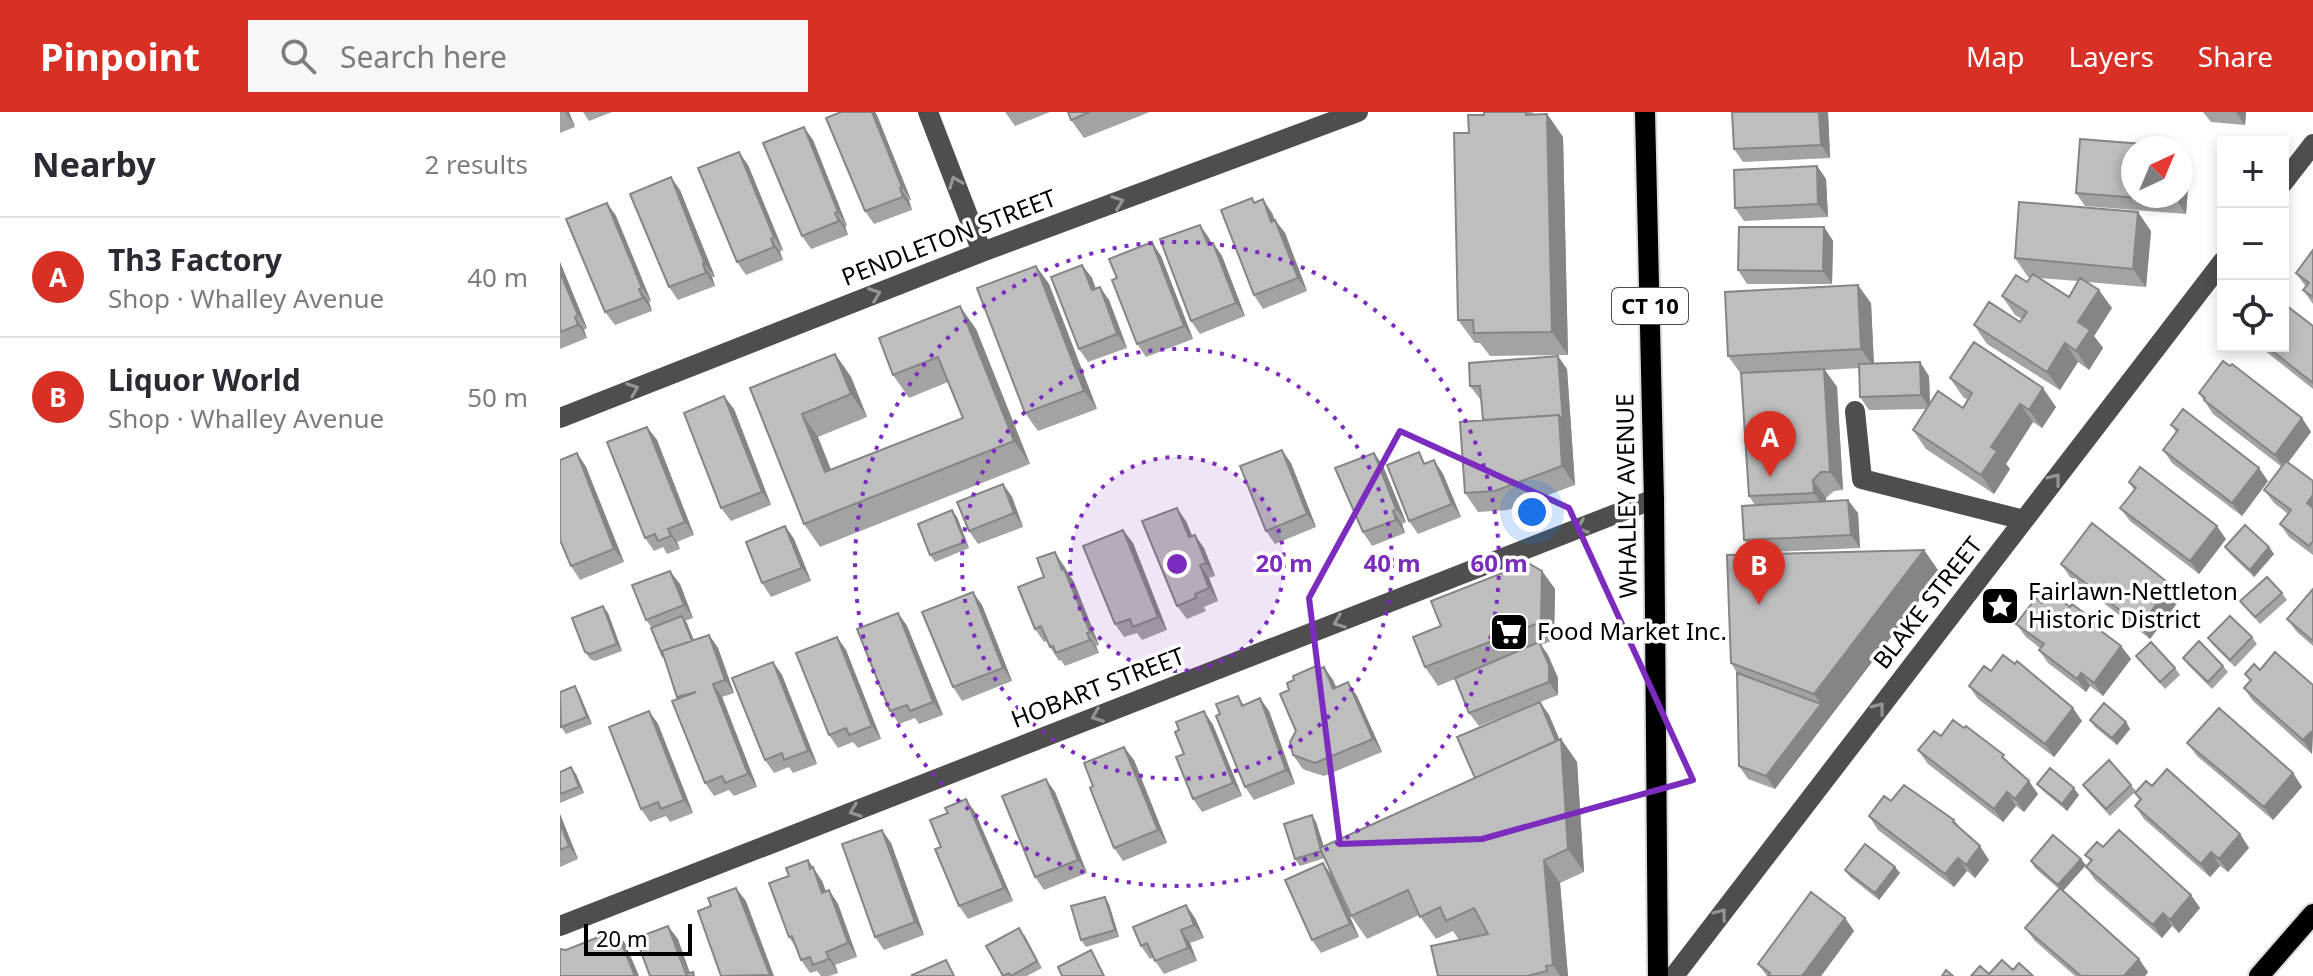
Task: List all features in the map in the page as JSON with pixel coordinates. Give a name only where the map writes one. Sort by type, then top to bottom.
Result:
[{"type":"main road","name":"WHALLEY AVENUE","points":[[1645,112],[1654,499],[1658,976]]},
{"type":"main road","points":[[2259,976],[2313,914]]},
{"type":"street","points":[[928,112],[982,252]]},
{"type":"street","name":"PENDLETON STREET","points":[[560,418],[982,252],[1358,112]]},
{"type":"street","points":[[2289,175],[2313,144]]},
{"type":"street","name":"BLAKE STREET","points":[[1674,976],[2217,269]]},
{"type":"street","points":[[1855,411],[1862,479],[2024,520]]},
{"type":"street","name":"HOBART STREET","points":[[560,926],[1654,499]]},
{"type":"highlighted area","points":[[1400,431],[1569,508],[1693,780],[1482,839],[1340,844],[1309,598]]},
{"type":"building","points":[[841,112],[872,112],[902,187],[903,197],[865,211],[826,118]]},
{"type":"building","points":[[1068,112],[1090,112],[1071,120]]},
{"type":"building","points":[[1484,112],[1547,114],[1552,332],[1474,333],[1473,320],[1458,320],[1454,133],[1469,133],[1468,115],[1484,115]]},
{"type":"building","points":[[1732,112],[1819,112],[1821,145],[1734,149]]},
{"type":"building","points":[[804,127],[839,221],[802,236],[763,143]]},
{"type":"building","points":[[2080,139],[2121,142],[2121,197],[2076,193]]},
{"type":"building","points":[[739,152],[774,237],[771,239],[774,247],[737,262],[698,168]]},
{"type":"building","points":[[1817,166],[1818,204],[1735,208],[1734,170]]},
{"type":"building","points":[[671,177],[706,273],[669,287],[630,194]]},
{"type":"building","points":[[1252,198],[1254,203],[1263,199],[1271,222],[1275,220],[1298,278],[1254,295],[1221,210]]},
{"type":"building","points":[[2019,202],[2138,212],[2133,269],[2015,258]]},
{"type":"building","points":[[607,203],[642,288],[639,289],[643,298],[605,312],[566,219]]},
{"type":"building","points":[[1200,225],[1208,245],[1213,243],[1236,303],[1191,321],[1160,239]]},
{"type":"building","points":[[1739,227],[1824,227],[1823,271],[1738,270]]},
{"type":"building","points":[[1152,242],[1184,326],[1137,344],[1112,280],[1117,278],[1109,259]]},
{"type":"building","points":[[2313,250],[2313,297],[2303,290],[2309,283],[2296,273]]},
{"type":"building","points":[[1082,265],[1092,290],[1100,287],[1117,334],[1079,349],[1051,277]]},
{"type":"building","points":[[1036,266],[1084,391],[1025,413],[977,288]]},
{"type":"building","points":[[560,272],[578,315],[575,317],[578,325],[560,332]]},
{"type":"building","points":[[2033,274],[2069,297],[2080,278],[2099,290],[2078,322],[2090,330],[2076,351],[2065,343],[2047,372],[1974,325],[1989,302],[2020,322],[2027,312],[2002,296],[2016,275],[2027,282]]},
{"type":"building","points":[[1858,285],[1861,349],[1728,356],[1725,292]]},
{"type":"building","points":[[960,306],[1014,441],[804,524],[750,388],[835,354],[851,394],[802,414],[825,472],[963,418],[938,357],[893,375],[879,338]]},
{"type":"building","points":[[2289,308],[2313,326],[2313,383],[2274,352],[2289,352]]},
{"type":"building","points":[[1974,342],[2043,388],[2029,410],[2020,404],[1991,447],[1997,451],[1981,475],[1913,430],[1938,391],[1963,408],[1972,393],[1950,378]]},
{"type":"building","points":[[1558,356],[1563,421],[1559,415],[1483,420],[1480,386],[1470,386],[1469,363]]},
{"type":"building","points":[[2223,361],[2230,366],[2232,364],[2302,418],[2275,455],[2199,393]]},
{"type":"building","points":[[1920,362],[1921,395],[1860,397],[1859,364]]},
{"type":"building","points":[[1824,369],[1830,472],[1821,472],[1813,480],[1814,493],[1749,496],[1741,373]]},
{"type":"building","points":[[724,396],[762,492],[721,508],[684,413]]},
{"type":"building","points":[[2183,409],[2259,468],[2232,503],[2163,450],[2178,430],[2171,425]]},
{"type":"building","points":[[1559,415],[1562,466],[1495,491],[1465,493],[1460,422]]},
{"type":"building","points":[[647,427],[685,522],[668,529],[671,536],[658,541],[655,534],[645,538],[607,442]]},
{"type":"building","points":[[1282,450],[1307,514],[1266,531],[1240,466]]},
{"type":"building","points":[[1419,452],[1424,464],[1434,460],[1452,504],[1409,521],[1387,465]]},
{"type":"building","points":[[577,453],[614,549],[571,566],[560,540],[560,460]]},
{"type":"building","points":[[1374,453],[1396,509],[1393,511],[1396,520],[1363,532],[1335,468]]},
{"type":"building","points":[[2286,461],[2313,481],[2313,495],[2307,503],[2313,508],[2313,541],[2309,546],[2280,524],[2291,510],[2264,490]]},
{"type":"building","points":[[2140,467],[2217,526],[2190,561],[2120,508],[2136,488],[2129,482]]},
{"type":"building","points":[[1003,484],[1014,513],[969,531],[957,502]]},
{"type":"building","points":[[1848,500],[1851,535],[1744,540],[1742,506]]},
{"type":"building","points":[[1177,508],[1189,537],[1195,535],[1206,563],[1200,565],[1209,588],[1177,606],[1142,521]]},
{"type":"building","points":[[952,510],[965,542],[930,555],[918,524]]},
{"type":"building","points":[[2092,523],[2171,585],[2140,626],[2061,564]]},
{"type":"building","points":[[2245,525],[2269,547],[2250,570],[2225,547]]},
{"type":"building","points":[[785,526],[802,568],[762,583],[746,542]]},
{"type":"building","points":[[1123,530],[1158,617],[1133,627],[1130,619],[1115,624],[1083,546]]},
{"type":"building","points":[[1924,550],[1814,694],[1731,663],[1727,555]]},
{"type":"building","points":[[1055,552],[1090,632],[1087,633],[1090,640],[1056,653],[1041,626],[1035,629],[1018,587],[1044,577],[1037,558]]},
{"type":"building","points":[[1528,563],[1542,571],[1541,622],[1425,667],[1413,637],[1441,626],[1431,601]]},
{"type":"building","points":[[670,571],[684,605],[646,620],[632,585]]},
{"type":"building","points":[[2267,577],[2282,593],[2255,617],[2240,601]]},
{"type":"building","points":[[2313,589],[2313,641],[2287,619]]},
{"type":"building","points":[[973,592],[1003,668],[953,687],[922,612]]},
{"type":"building","points":[[2051,592],[2092,619],[2089,622],[2121,646],[2094,683],[2081,673],[2077,679],[2039,650],[2044,644],[2016,624],[2036,598],[2042,603]]},
{"type":"building","points":[[603,606],[617,644],[590,654],[585,652],[572,618]]},
{"type":"building","points":[[898,613],[933,702],[910,711],[907,705],[890,711],[857,629]]},
{"type":"building","points":[[682,616],[692,641],[662,651],[663,657],[651,628]]},
{"type":"building","points":[[2230,616],[2252,637],[2230,660],[2208,638]]},
{"type":"building","points":[[709,635],[725,680],[713,684],[748,774],[725,783],[722,776],[705,783],[672,701],[696,692],[677,697],[662,651]]},
{"type":"building","points":[[837,637],[872,726],[849,735],[846,728],[829,735],[796,653]]},
{"type":"building","points":[[2199,641],[2223,666],[2208,682],[2183,658]]},
{"type":"building","points":[[1539,642],[1549,665],[1549,682],[1469,713],[1455,678]]},
{"type":"building","points":[[2151,642],[2175,668],[2160,682],[2136,656]]},
{"type":"building","points":[[2275,652],[2313,685],[2313,734],[2311,732],[2303,740],[2244,688],[2251,680],[2245,674],[2254,664],[2260,670]]},
{"type":"building","points":[[2003,655],[2015,664],[2017,661],[2073,708],[2045,744],[1969,686],[1984,666],[1991,671]]},
{"type":"building","points":[[773,662],[808,751],[784,760],[782,753],[765,760],[732,678]]},
{"type":"building","points":[[1316,666],[1318,670],[1324,667],[1333,689],[1348,682],[1373,739],[1315,763],[1293,755],[1290,742],[1296,731],[1280,694],[1289,690],[1287,683],[1294,680],[1293,676]]},
{"type":"building","points":[[1737,673],[1821,704],[1766,776],[1739,766]]},
{"type":"building","points":[[575,686],[587,717],[561,727],[560,692]]},
{"type":"building","points":[[1238,696],[1242,706],[1260,698],[1286,770],[1245,787],[1216,716],[1220,714],[1216,704]]},
{"type":"building","points":[[1540,702],[1556,741],[1475,778],[1457,737]]},
{"type":"building","points":[[2104,703],[2126,722],[2112,738],[2090,720]]},
{"type":"building","points":[[2219,708],[2293,773],[2264,807],[2187,743]]},
{"type":"building","points":[[649,711],[684,800],[661,809],[658,802],[641,809],[609,727]]},
{"type":"building","points":[[1204,711],[1233,783],[1193,799],[1176,757],[1184,754],[1175,732],[1179,730],[1176,722]]},
{"type":"building","points":[[1953,720],[1964,728],[1966,726],[2004,755],[2002,757],[2029,781],[2015,799],[2007,792],[1994,809],[1918,750],[1934,731],[1941,736]]},
{"type":"building","points":[[1561,739],[1568,849],[1544,860],[1553,965],[1546,966],[1547,971],[1527,976],[1438,976],[1431,946],[1488,934],[1474,908],[1446,921],[1440,907],[1420,917],[1408,890],[1351,916],[1320,848]]},
{"type":"building","points":[[1124,747],[1158,830],[1114,848],[1090,788],[1093,786],[1084,763]]},
{"type":"building","points":[[2109,760],[2131,785],[2106,809],[2083,785]]},
{"type":"building","points":[[571,767],[579,787],[560,794],[560,772]]},
{"type":"building","points":[[2050,768],[2074,788],[2062,804],[2037,784]]},
{"type":"building","points":[[2167,769],[2240,834],[2219,859],[2211,852],[2201,864],[2135,806],[2141,799],[2135,793],[2146,781],[2152,786]]},
{"type":"building","points":[[1046,779],[1078,860],[1035,877],[1002,796]]},
{"type":"building","points":[[1904,785],[1954,820],[1980,846],[1966,865],[1958,858],[1945,874],[1869,816],[1884,796],[1891,801]]},
{"type":"building","points":[[966,799],[1004,888],[959,906],[935,849],[941,847],[930,820],[948,813],[945,808]]},
{"type":"building","points":[[1312,815],[1321,851],[1295,859],[1284,824]]},
{"type":"building","points":[[560,823],[569,846],[560,850]]},
{"type":"building","points":[[882,830],[915,922],[875,937],[842,844]]},
{"type":"building","points":[[2119,830],[2191,895],[2170,920],[2163,913],[2153,925],[2086,867],[2092,860],[2085,855],[2097,842],[2103,847]]},
{"type":"building","points":[[2053,835],[2081,859],[2058,885],[2031,861]]},
{"type":"building","points":[[1865,844],[1895,867],[1875,893],[1845,870]]},
{"type":"building","points":[[808,860],[822,893],[829,890],[848,943],[826,952],[829,959],[813,965],[810,957],[801,960],[769,883],[789,876],[786,868]]},
{"type":"building","points":[[1323,863],[1350,924],[1312,940],[1285,880]]},
{"type":"building","points":[[736,888],[770,975],[721,976],[698,911],[711,906],[708,898]]},
{"type":"building","points":[[2060,888],[2139,959],[2124,976],[2081,976],[2025,928]]},
{"type":"building","points":[[1811,892],[1845,918],[1802,976],[1768,976],[1770,973],[1758,964]]},
{"type":"building","points":[[1105,897],[1115,930],[1081,940],[1071,906]]},
{"type":"building","points":[[1186,905],[1194,925],[1181,930],[1188,948],[1155,961],[1147,943],[1141,946],[1133,927]]},
{"type":"building","points":[[668,926],[686,974],[693,972],[694,976],[650,976],[636,938]]},
{"type":"building","points":[[1019,928],[1037,961],[1011,976],[1009,973],[1003,976],[986,946]]},
{"type":"building","points":[[616,930],[635,976],[560,976],[560,949],[566,950]]},
{"type":"building","points":[[1091,950],[1104,976],[1062,976],[1058,967]]},
{"type":"building","points":[[946,960],[954,976],[912,975]]},
{"type":"building","points":[[2002,960],[2013,970],[2019,963],[2033,976],[1971,976],[1980,966],[1989,974]]},
{"type":"place","name":"Th3 Factory","points":[[1770,477]]},
{"type":"place","name":"Liquor World","points":[[1759,605]]},
{"type":"place","name":"Fairlawn-Nettleton Historic District","points":[[2000,606]]},
{"type":"place","name":"Food Market Inc.","points":[[1509,632]]}]
